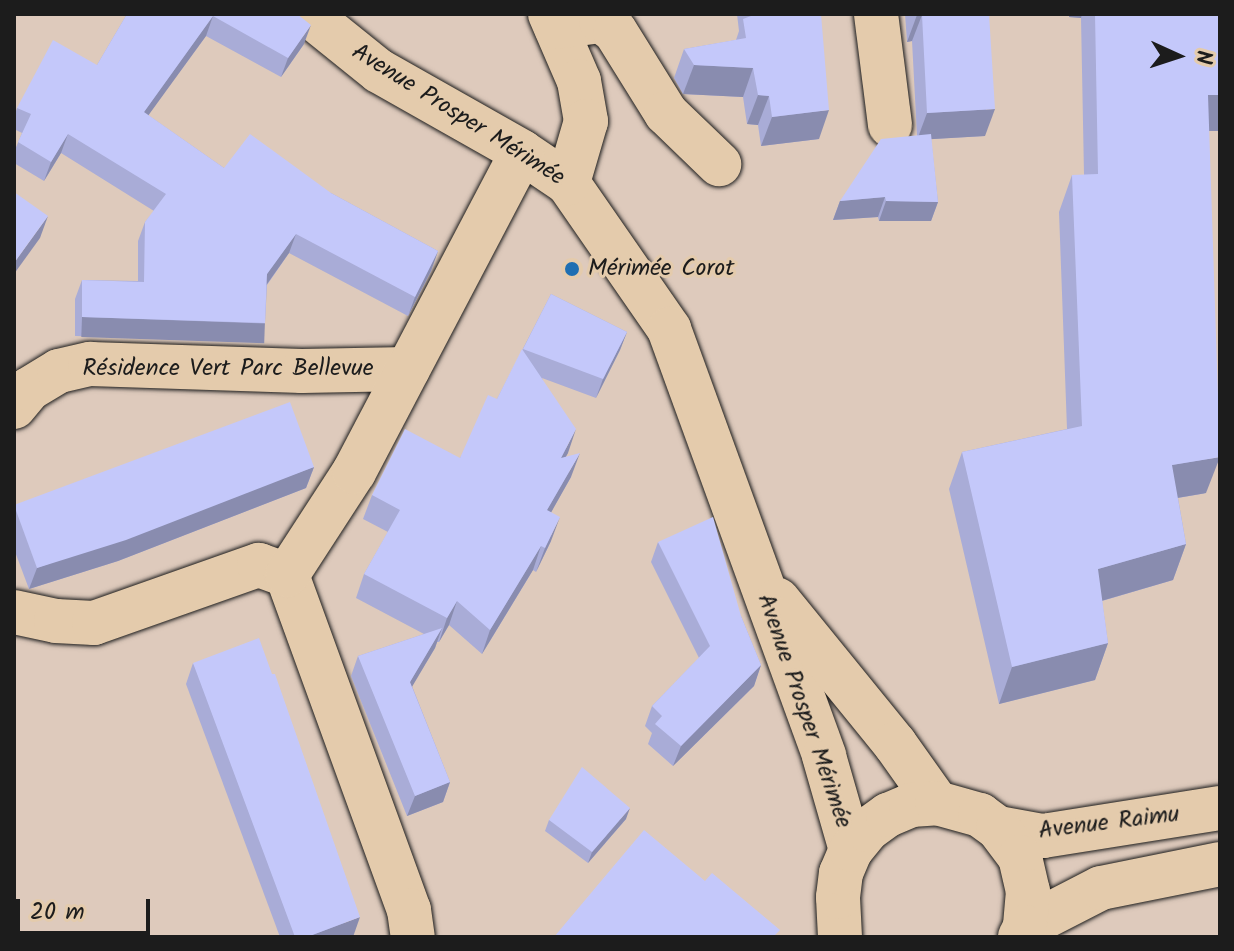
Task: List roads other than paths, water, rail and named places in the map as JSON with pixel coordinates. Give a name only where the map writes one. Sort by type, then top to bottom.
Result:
[{"type":"street","name":"Avenue Prosper Mérimée","points":[[308,14],[379,71],[522,152],[568,183],[669,329],[827,765],[851,850]]},
{"type":"street","points":[[876,14],[890,125]]},
{"type":"street","points":[[568,183],[586,121],[579,81],[553,20],[601,21],[615,31],[666,113],[719,164]]},
{"type":"street","name":"Résidence Vert Parc Bellevue","points":[[287,575],[354,472],[522,152]]},
{"type":"street","name":"Résidence Vert Parc Bellevue","points":[[14,407],[29,389],[59,371],[90,364],[302,371],[408,369]]},
{"type":"street","points":[[14,612],[56,621],[94,623],[259,565],[287,575],[409,910],[413,937]]},
{"type":"street","name":"Avenue Prosper Mérimée","points":[[756,573],[895,744],[937,803]]},
{"type":"street","name":"Avenue Prosper Mérimée","points":[[843,932],[838,897],[841,873],[851,850],[867,830],[888,815],[911,805],[937,803],[959,806],[998,828],[1020,857],[1028,891],[1022,932]]},
{"type":"street","name":"Avenue Raimu","points":[[998,828],[1043,836],[1220,808]]},
{"type":"street","points":[[1022,932],[1101,888],[1220,864]]},
{"type":"place","name":"Mérimée Corot","points":[[572,269]]}]
